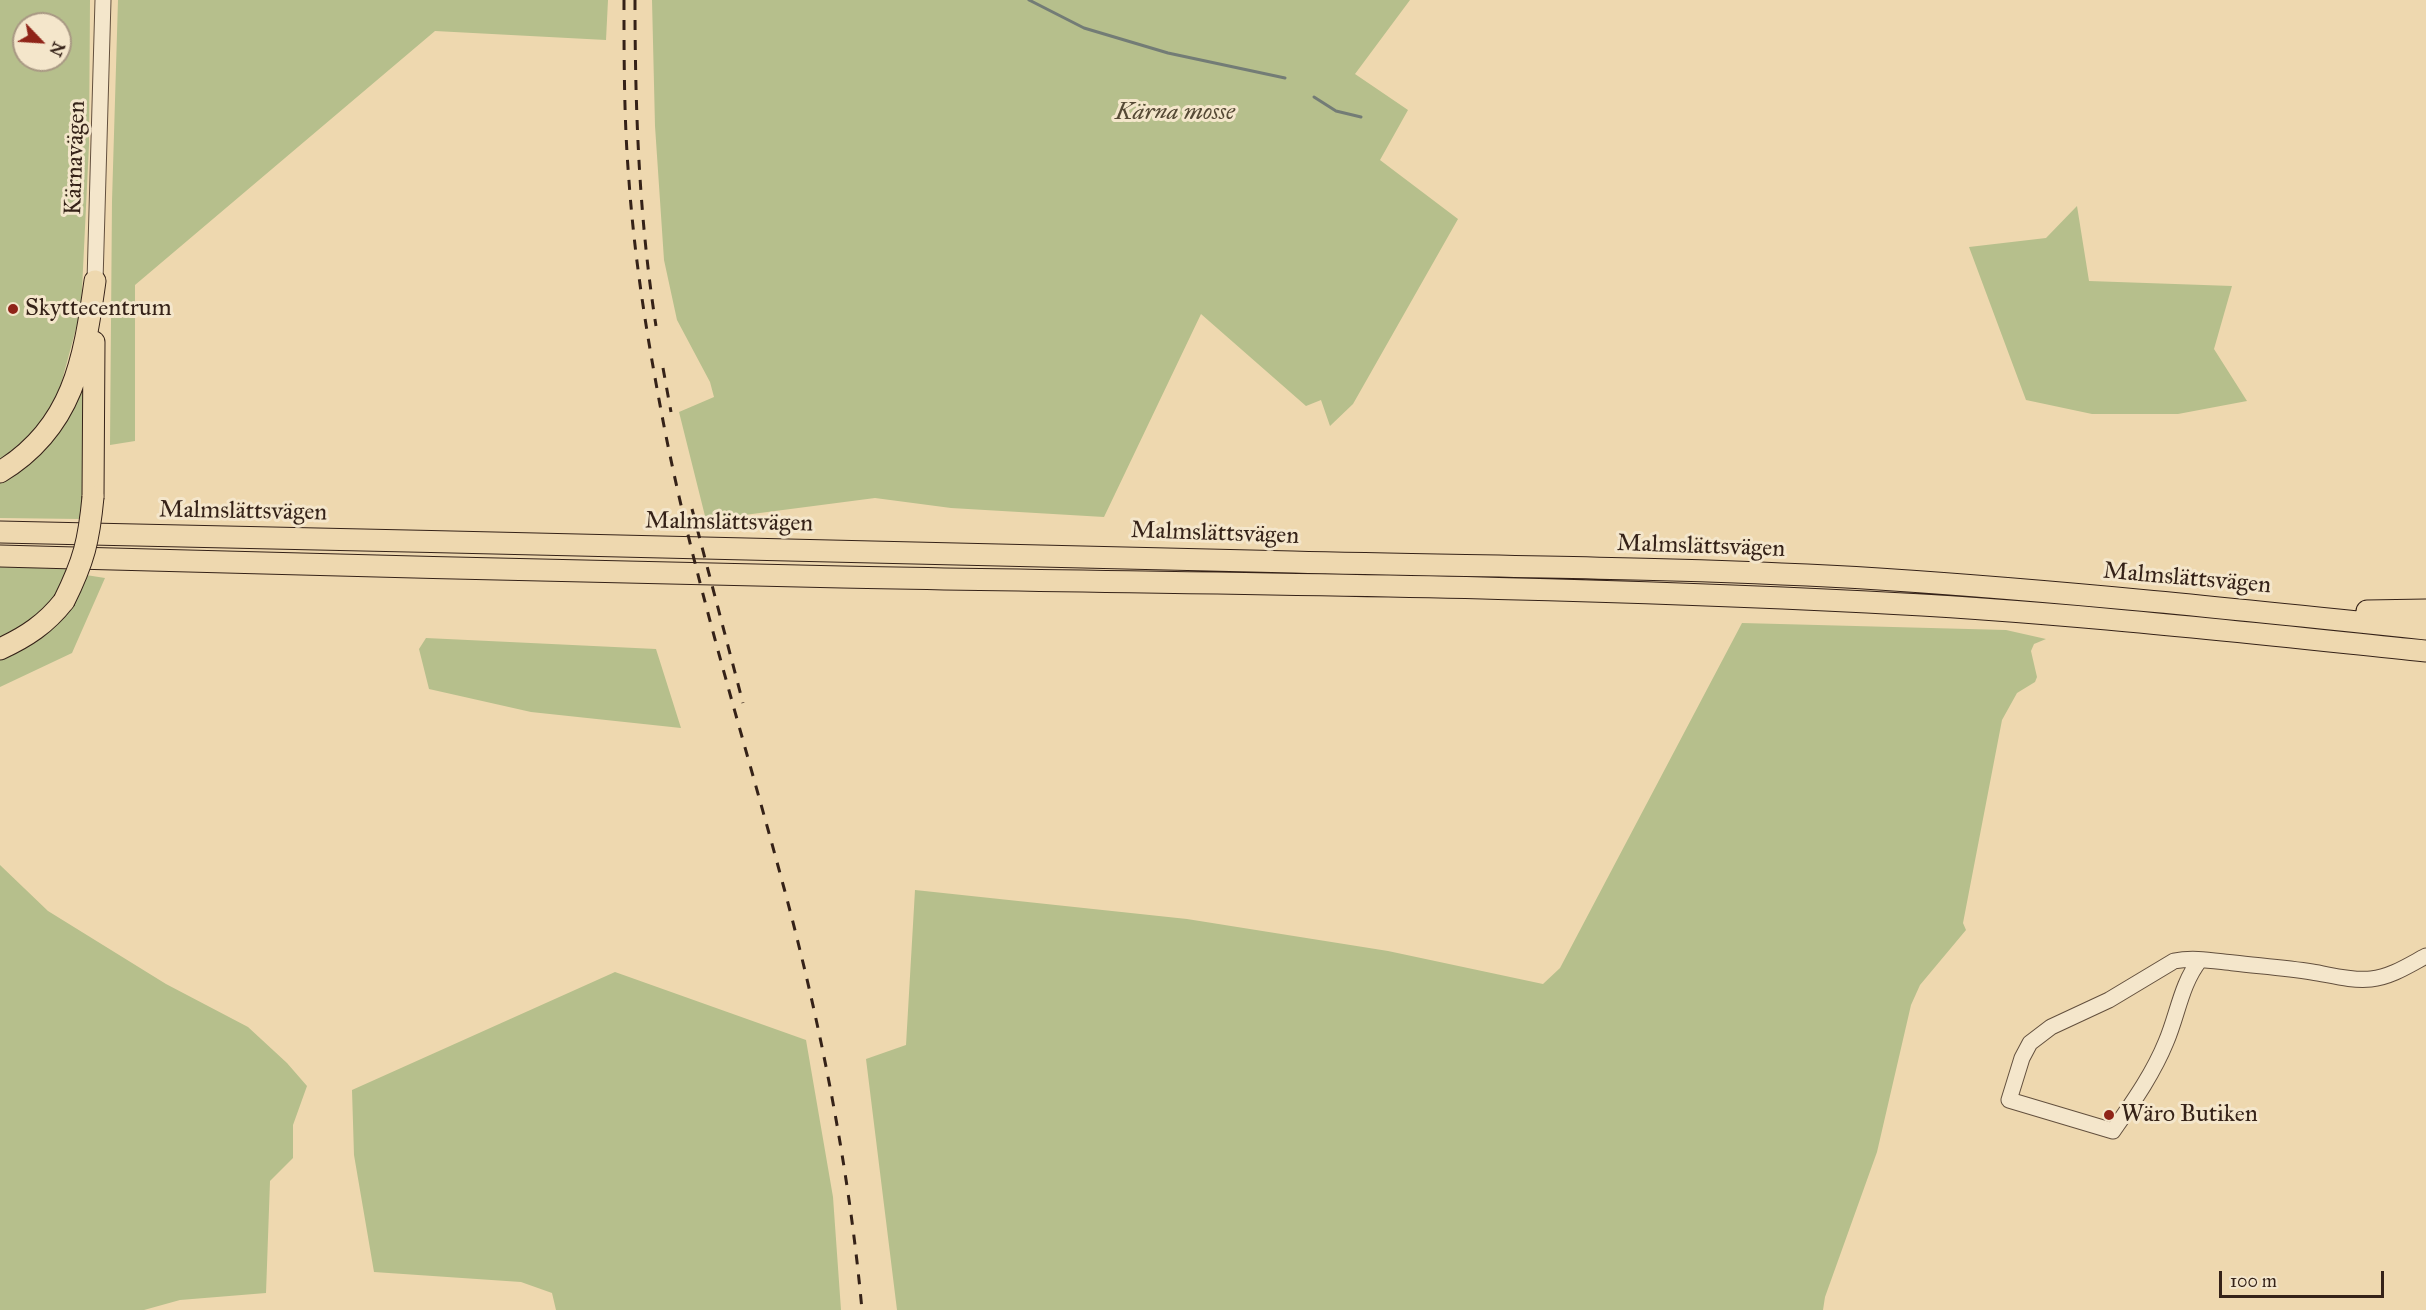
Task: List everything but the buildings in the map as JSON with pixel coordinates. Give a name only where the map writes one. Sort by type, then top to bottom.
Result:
[{"type":"highway","points":[[0,472],[29,452],[50,428],[75,384],[86,339],[95,281]]},
{"type":"highway","points":[[0,649],[36,630],[52,617],[64,601],[79,572],[89,539],[93,497],[95,281]]},
{"type":"highway","name":"Malmslättsvägen","points":[[0,532],[619,547],[891,550],[1697,572],[1884,580],[2030,590],[2426,629]]},
{"type":"highway","name":"Malmslättsvägen","points":[[0,556],[617,573],[1694,594],[2028,612],[2426,651]]},
{"type":"highway","points":[[2266,612],[2426,610]]},
{"type":"highway","points":[[2346,643],[2426,666]]},
{"type":"street","name":"Kärnavägen","points":[[95,281],[103,0]]},
{"type":"street","points":[[2200,960],[2186,982],[2166,1041],[2146,1082],[2113,1131],[2009,1100],[2022,1058],[2030,1043],[2051,1027],[2109,1000],[2164,965],[2184,959],[2200,960],[2271,965],[2358,979],[2384,976],[2426,956]]},
{"type":"green space","points":[[0,0],[90,0],[89,145],[81,310],[60,388],[37,432],[0,462]]},
{"type":"green space","points":[[118,0],[608,0],[606,40],[435,31],[135,285],[135,441],[110,445],[112,201]]},
{"type":"green space","name":"Kärna mosse","points":[[652,0],[1410,0],[1355,74],[1408,110],[1380,160],[1458,219],[1353,404],[1330,426],[1321,400],[1306,406],[1201,314],[1104,517],[951,508],[875,498],[706,520],[679,412],[714,397],[710,382],[677,320],[664,260],[655,126]]},
{"type":"green space","points":[[2077,206],[2089,281],[2232,286],[2214,349],[2247,401],[2178,414],[2092,414],[2026,400],[1969,247],[2046,238]]},
{"type":"green space","points":[[86,375],[83,505],[80,519],[0,518],[0,483],[33,461],[55,438]]},
{"type":"green space","points":[[0,567],[71,569],[45,613],[0,639]]},
{"type":"green space","points":[[86,575],[105,578],[72,653],[0,687],[0,658]]},
{"type":"green space","points":[[1742,623],[2006,630],[2046,639],[2034,644],[2031,651],[2037,677],[2035,682],[2017,693],[2002,720],[1963,923],[1966,930],[1920,985],[1911,1005],[1877,1152],[1825,1297],[1823,1310],[897,1310],[866,1059],[906,1045],[915,890],[1187,919],[1388,951],[1543,984],[1560,968]]},
{"type":"green space","points":[[426,638],[656,649],[681,728],[531,712],[429,689],[419,649]]},
{"type":"green space","points":[[0,865],[48,911],[166,984],[248,1027],[287,1063],[307,1086],[293,1125],[293,1158],[270,1181],[266,1293],[180,1300],[144,1310],[0,1310]]},
{"type":"green space","points":[[615,972],[806,1040],[833,1197],[841,1310],[556,1310],[552,1293],[521,1282],[374,1272],[354,1155],[352,1090]]},
{"type":"waterway","points":[[1029,0],[1084,28],[1168,53],[1285,78]]},
{"type":"waterway","points":[[1314,97],[1336,111],[1361,117]]},
{"type":"railway","points":[[624,0],[625,113],[631,208],[640,288],[658,394],[699,580],[784,888],[822,1045],[850,1204],[862,1310]]},
{"type":"railway","points":[[635,0],[639,163],[656,326]]},
{"type":"railway","points":[[663,368],[671,412]]},
{"type":"railway","points":[[692,509],[743,703]]},
{"type":"place","name":"Skyttecentrum","points":[[13,309]]},
{"type":"place","name":"Wäro Butiken","points":[[2109,1115]]}]
